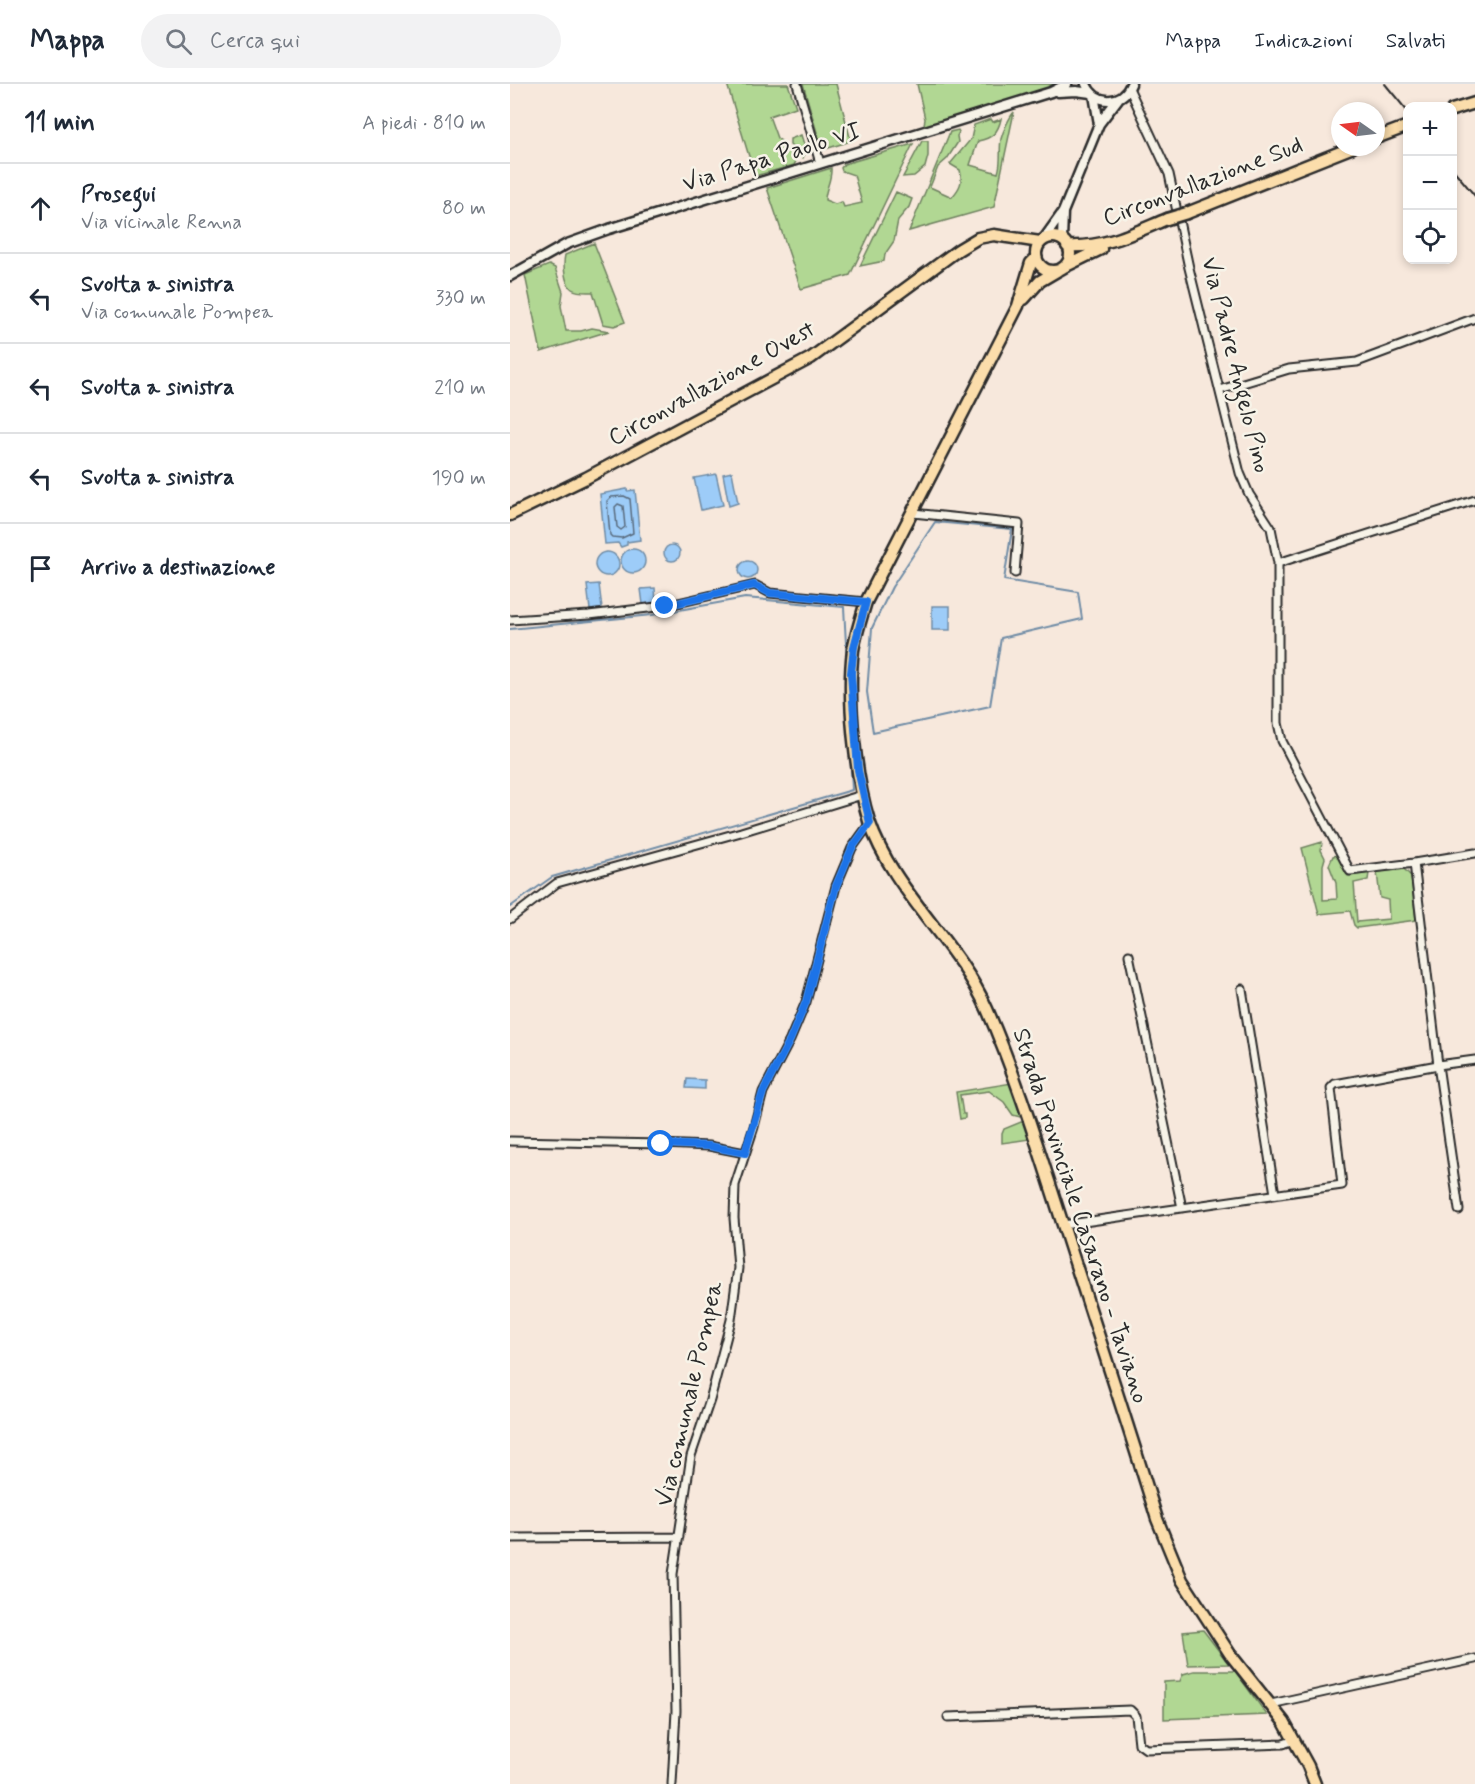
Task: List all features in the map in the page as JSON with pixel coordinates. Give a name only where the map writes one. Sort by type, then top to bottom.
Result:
[{"type":"main road","points":[[1457,108],[1475,103]]},
{"type":"main road","points":[[1385,134],[1403,127]]},
{"type":"main road","name":"Circonvallazione Sud","points":[[1039,248],[1056,237],[1065,243],[1088,247],[1111,242],[1331,156]]},
{"type":"main road","name":"Circonvallazione Ovest","points":[[510,515],[811,358],[958,250],[978,238],[994,235],[1020,240],[1039,248]]},
{"type":"main road","points":[[1018,306],[1035,285],[1111,242]]},
{"type":"main road","points":[[1039,248],[1038,263],[1046,270],[1060,269],[1069,260],[1065,243]]},
{"type":"main road","name":"Strada Provinciale Casarano - Taviano","points":[[1039,248],[1031,263],[1018,306],[866,602],[854,647],[851,673],[855,740],[862,795],[870,823],[895,871],[948,946],[985,1004],[1008,1060],[1039,1145],[1157,1519],[1182,1580],[1230,1654],[1271,1704],[1295,1740],[1315,1784]]},
{"type":"street","points":[[797,84],[820,162]]},
{"type":"street","name":"Via Papa Paolo VI","points":[[510,276],[567,244],[820,162],[1051,92],[1068,84]]},
{"type":"street","points":[[1086,84],[1092,94],[1099,124]]},
{"type":"street","points":[[1039,248],[1063,212],[1099,124],[1130,86]]},
{"type":"street","name":"Via Padre Angelo Pino","points":[[1130,86],[1169,174],[1189,268],[1240,472],[1249,495],[1271,528],[1278,563],[1278,723],[1282,741],[1350,871],[1414,862]]},
{"type":"street","name":"Via Papa Paolo VI","points":[[1051,92],[1076,91],[1106,100],[1118,99]]},
{"type":"street","points":[[1063,212],[1065,243]]},
{"type":"street","points":[[1220,390],[1289,369],[1357,362],[1475,318]]},
{"type":"street","points":[[1278,563],[1475,500]]},
{"type":"street","points":[[913,513],[1019,524],[1015,573]]},
{"type":"street","points":[[510,620],[589,615],[665,606],[754,585],[770,593],[866,602]]},
{"type":"street","points":[[510,919],[557,883],[741,832],[862,795]]},
{"type":"street","name":"Via comunale Pompea","points":[[672,1784],[676,1711],[673,1574],[691,1456],[710,1400],[730,1320],[738,1268],[734,1218],[735,1185],[763,1092],[790,1040],[806,1002],[836,886],[852,848],[870,823]]},
{"type":"street","points":[[1459,1210],[1438,1065],[1414,862],[1475,853]]},
{"type":"street","points":[[1129,955],[1182,1208]]},
{"type":"street","points":[[1242,989],[1275,1194]]},
{"type":"street","points":[[1063,1225],[1342,1185],[1331,1088],[1335,1084],[1475,1060]]},
{"type":"street","points":[[510,1141],[709,1146],[745,1153]]},
{"type":"street","points":[[510,1538],[679,1537]]},
{"type":"street","points":[[1271,1704],[1475,1659]]},
{"type":"street","points":[[948,1717],[1130,1710],[1136,1716],[1139,1744],[1146,1749],[1283,1744],[1295,1740]]},
{"type":"green space","points":[[727,84],[788,84],[796,107],[769,116],[777,138],[796,161],[794,165],[755,176]]},
{"type":"green space","points":[[803,84],[836,84],[851,141],[822,150]]},
{"type":"green space","points":[[917,84],[1061,84],[927,126],[924,125],[925,119]]},
{"type":"green space","points":[[1014,112],[994,207],[909,231],[950,132],[958,130],[958,142],[947,159],[938,167],[930,187],[952,197],[959,188],[961,178],[960,170],[950,164],[971,139],[974,125],[991,119],[993,122],[1001,119],[994,134],[978,141],[970,165],[998,173],[1001,139]]},
{"type":"green space","points":[[801,135],[806,151],[803,158],[790,145],[790,139]]},
{"type":"green space","points":[[922,141],[928,141],[925,167],[914,176],[903,177]]},
{"type":"green space","points":[[913,144],[850,275],[801,289],[767,188],[831,168],[825,200],[835,204],[842,202],[844,207],[862,203],[854,175],[842,171],[844,164]]},
{"type":"green space","points":[[896,192],[912,199],[909,207],[898,220],[894,241],[885,254],[884,261],[860,266]]},
{"type":"green space","points":[[594,243],[625,322],[614,326],[603,324],[593,292],[572,289],[566,278],[565,255]]},
{"type":"green space","points":[[549,265],[555,268],[563,292],[561,306],[566,331],[592,328],[609,331],[541,352],[525,275]]},
{"type":"green space","points":[[1322,842],[1321,850],[1325,858],[1323,900],[1337,899],[1336,883],[1329,865],[1333,856],[1338,855],[1348,876],[1369,873],[1368,880],[1354,883],[1357,922],[1389,919],[1388,900],[1380,898],[1377,872],[1404,869],[1411,876],[1416,920],[1357,928],[1350,911],[1319,914],[1302,848]]},
{"type":"green space","points":[[1012,1083],[1022,1114],[1020,1117],[1013,1115],[1004,1102],[989,1091],[960,1095],[965,1118],[960,1119],[956,1092]]},
{"type":"green space","points":[[1021,1122],[1025,1123],[1030,1139],[1002,1143],[1004,1129]]},
{"type":"green space","points":[[1203,1630],[1228,1664],[1188,1665],[1183,1632]]},
{"type":"green space","points":[[1194,1671],[1235,1671],[1267,1715],[1164,1719],[1164,1682],[1180,1681],[1183,1674]]},
{"type":"water","points":[[732,472],[738,503],[729,506],[723,474]]},
{"type":"water","points":[[716,474],[723,505],[701,510],[694,478]]},
{"type":"water","points":[[627,489],[627,491],[635,490],[640,540],[627,542],[627,545],[621,547],[618,543],[605,544],[600,494]]},
{"type":"water","points":[[672,545],[678,547],[680,553],[678,559],[672,561],[666,559],[664,553],[666,547]]},
{"type":"water","points":[[633,549],[642,552],[645,561],[642,570],[633,573],[624,570],[621,561],[624,552]]},
{"type":"water","points":[[607,552],[616,555],[619,564],[616,573],[607,576],[598,573],[595,564],[598,555]]},
{"type":"water","points":[[748,561],[754,564],[757,570],[754,576],[748,579],[742,576],[739,570],[742,564]]},
{"type":"water","points":[[599,584],[602,609],[590,610],[587,585]]},
{"type":"water","points":[[655,588],[656,603],[643,604],[641,589]]},
{"type":"water","points":[[932,606],[950,606],[950,630],[932,630]]},
{"type":"water","points":[[687,1079],[705,1080],[705,1089],[686,1088]]},
{"type":"waterway","points":[[935,522],[1012,529],[1004,580],[1078,592],[1082,619],[1001,638],[990,706],[873,732],[867,692],[872,628],[892,587],[935,522]]},
{"type":"waterway","points":[[510,629],[652,615],[745,598],[844,607],[847,663]]},
{"type":"waterway","points":[[510,907],[552,877],[852,790],[850,750]]},
{"type":"railway","points":[[1385,84],[1403,106]]},
{"type":"railway","points":[[1457,174],[1475,196]]},
{"type":"route","points":[[661,1144],[709,1146],[745,1153],[763,1092],[790,1040],[806,1002],[836,886],[852,848],[870,823],[858,770],[851,673],[854,647],[866,602],[770,593],[754,585],[665,606]]}]
